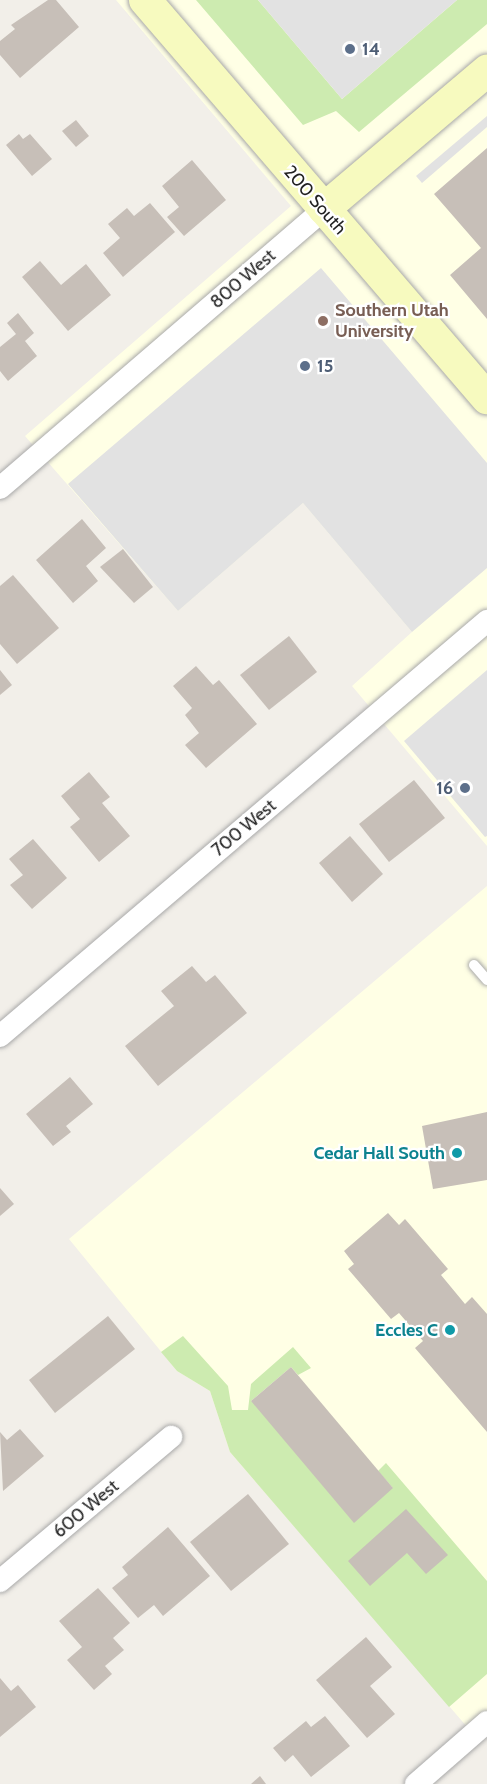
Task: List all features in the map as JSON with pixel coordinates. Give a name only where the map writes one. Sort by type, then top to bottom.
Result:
[{"type":"street","name":"200 South","points":[[144,0],[487,398]]},
{"type":"street","name":"800 West","points":[[0,488],[487,71]]},
{"type":"street","name":"700 West","points":[[0,1036],[487,621]]},
{"type":"street","name":"600 West","points":[[0,1581],[171,1437]]},
{"type":"street","points":[[416,1784],[487,1722]]},
{"type":"lane","points":[[474,965],[487,980]]},
{"type":"shaded area","name":"Southern Utah University","points":[[116,0],[487,0],[487,846],[352,686],[412,632],[303,503],[178,611],[25,436],[291,206]]},
{"type":"shaded area","name":"14","points":[[258,0],[457,0],[342,99]]},
{"type":"shaded area","points":[[487,116],[487,127],[422,183],[416,176]]},
{"type":"shaded area","name":"15","points":[[321,268],[487,463],[487,568],[412,632],[303,503],[178,611],[68,484]]},
{"type":"shaded area","name":"16","points":[[487,670],[487,836],[485,837],[404,741]]},
{"type":"shaded area","points":[[487,886],[487,1711],[468,1728],[230,1452],[210,1391],[177,1371],[69,1239]]},
{"type":"green space","points":[[196,0],[258,0],[342,99],[457,0],[487,0],[487,24],[359,132],[336,111],[303,125]]},
{"type":"green space","points":[[183,1336],[228,1386],[232,1410],[248,1410],[251,1384],[293,1347],[311,1368],[298,1375],[291,1367],[251,1401],[393,1488],[378,1471],[386,1463],[487,1581],[487,1674],[449,1707],[230,1452],[210,1391],[177,1371],[161,1352]]},
{"type":"building","points":[[48,0],[56,0],[79,27],[20,78],[0,55],[0,41],[15,29],[11,25]]},
{"type":"building","points":[[76,120],[89,136],[76,147],[62,131]]},
{"type":"building","points":[[19,134],[23,139],[30,134],[52,159],[32,176],[6,145]]},
{"type":"building","points":[[487,148],[487,319],[450,275],[481,248],[434,194]]},
{"type":"building","points":[[192,160],[226,200],[184,236],[167,217],[179,207],[162,186]]},
{"type":"building","points":[[150,203],[175,232],[123,277],[103,253],[120,238],[108,224],[127,208],[134,216]]},
{"type":"building","points":[[40,261],[61,285],[86,264],[111,295],[68,331],[22,277]]},
{"type":"building","points":[[18,313],[34,333],[25,341],[37,356],[8,381],[0,371],[0,347],[16,334],[7,323]]},
{"type":"building","points":[[82,519],[106,548],[86,566],[98,581],[73,603],[36,560]]},
{"type":"building","points":[[123,549],[153,587],[134,603],[100,567]]},
{"type":"building","points":[[13,575],[59,628],[17,664],[0,644],[0,586]]},
{"type":"building","points":[[289,636],[317,672],[269,710],[240,675]]},
{"type":"building","points":[[196,666],[213,685],[219,680],[257,724],[206,768],[185,745],[199,733],[185,715],[192,708],[173,686]]},
{"type":"building","points":[[0,670],[12,685],[0,695]]},
{"type":"building","points":[[89,772],[110,797],[102,803],[130,836],[99,862],[70,827],[80,819],[61,796]]},
{"type":"building","points":[[414,780],[445,818],[389,862],[359,824]]},
{"type":"building","points":[[350,836],[383,874],[352,902],[319,863]]},
{"type":"building","points":[[33,839],[67,878],[32,909],[10,885],[23,875],[9,859]]},
{"type":"building","points":[[192,966],[206,982],[215,975],[247,1013],[158,1086],[125,1046],[174,1006],[161,991]]},
{"type":"building","points":[[70,1077],[93,1104],[66,1126],[71,1132],[53,1146],[26,1114]]},
{"type":"building","name":"Cedar Hall South","points":[[487,1112],[487,1180],[433,1189],[422,1126]]},
{"type":"building","points":[[0,1188],[14,1204],[0,1216]]},
{"type":"building","name":"Eccles C","points":[[388,1213],[399,1225],[405,1219],[448,1269],[441,1275],[465,1304],[472,1297],[487,1314],[487,1432],[415,1348],[423,1341],[399,1313],[391,1319],[348,1269],[354,1264],[344,1251]]},
{"type":"building","points":[[108,1316],[135,1349],[55,1413],[29,1380]]},
{"type":"building","points":[[291,1367],[393,1488],[354,1523],[251,1401]]},
{"type":"building","points":[[20,1429],[44,1456],[3,1491],[0,1432],[7,1440]]},
{"type":"building","points":[[248,1494],[289,1544],[231,1591],[190,1542]]},
{"type":"building","points":[[406,1509],[448,1555],[426,1574],[407,1553],[370,1586],[348,1561]]},
{"type":"building","points":[[168,1527],[210,1576],[163,1616],[154,1605],[138,1618],[112,1588],[128,1575],[122,1567]]},
{"type":"building","points":[[98,1588],[130,1623],[113,1638],[124,1650],[105,1666],[112,1674],[94,1690],[67,1660],[82,1647],[59,1621]]},
{"type":"building","points":[[366,1637],[392,1667],[370,1686],[395,1714],[367,1738],[316,1680]]},
{"type":"building","points":[[0,1678],[11,1691],[18,1685],[36,1707],[0,1737]]},
{"type":"building","points":[[325,1716],[350,1746],[311,1777],[293,1755],[285,1762],[273,1748],[306,1721],[311,1727]]},
{"type":"building","points":[[260,1776],[266,1784],[251,1784]]},
{"type":"place","name":"14","points":[[350,49]]},
{"type":"place","name":"Southern Utah University","points":[[323,321]]},
{"type":"place","name":"15","points":[[305,366]]},
{"type":"place","name":"16","points":[[465,788]]},
{"type":"place","name":"Cedar Hall South","points":[[457,1153]]},
{"type":"place","name":"Eccles C","points":[[450,1330]]}]
